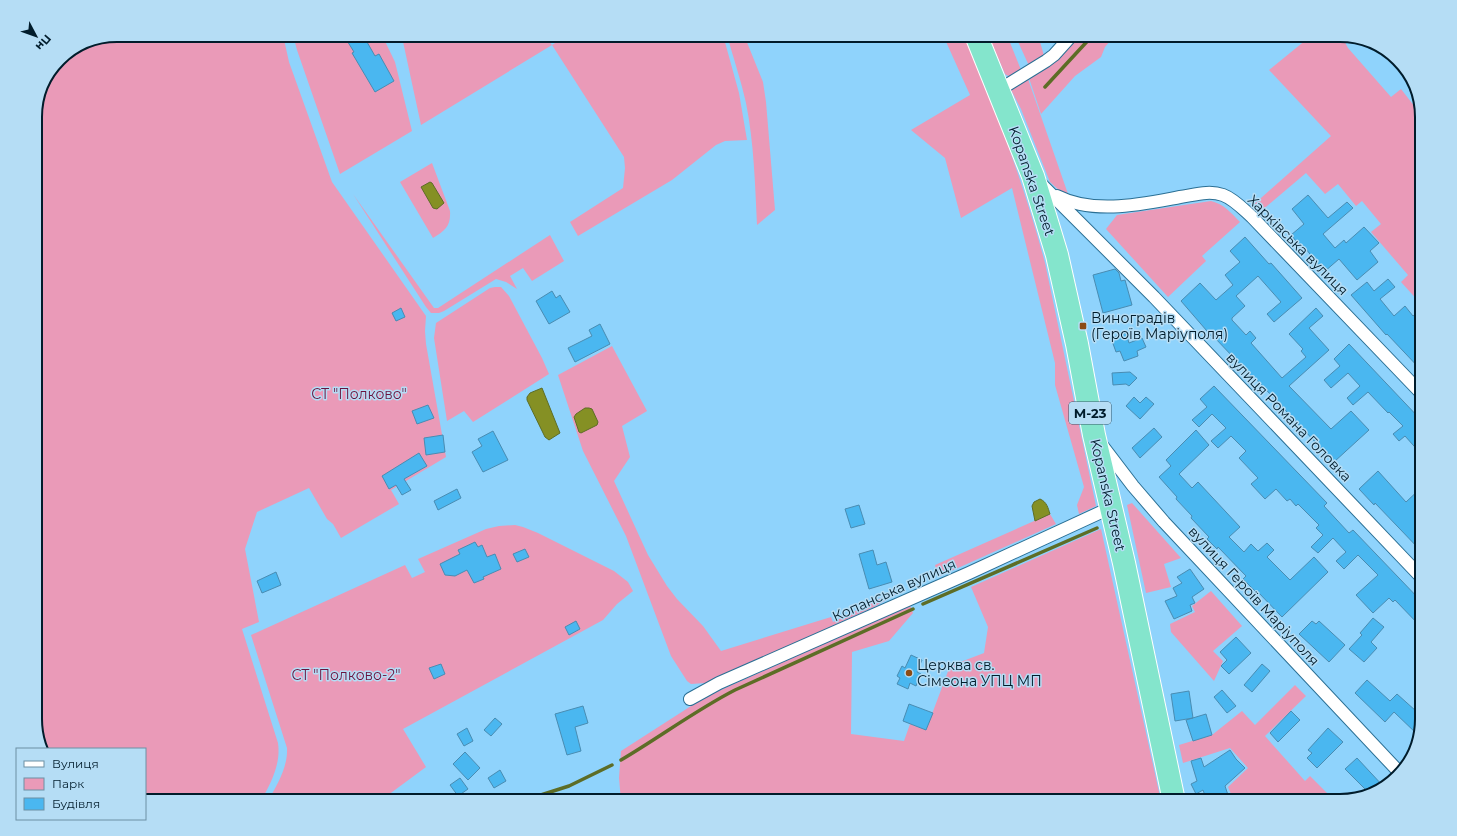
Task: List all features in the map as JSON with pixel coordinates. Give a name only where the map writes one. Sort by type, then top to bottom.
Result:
[{"type":"highway","name":"Kopanska Street","points":[[979,42],[1033,176],[1050,231],[1064,286],[1094,435],[1124,563],[1173,794]]},
{"type":"street","points":[[999,90],[1046,61],[1065,42]]},
{"type":"street","name":"вулиця Романа Головка","points":[[1033,176],[1144,287],[1415,571]]},
{"type":"street","name":"Харківська вулиця","points":[[1050,193],[1072,202],[1102,206],[1131,206],[1205,193],[1222,195],[1230,198],[1252,217],[1415,387]]},
{"type":"street","name":"вулиця Героїв Маріуполя","points":[[1094,435],[1133,486],[1164,522],[1396,769]]},
{"type":"street","name":"Копанська вулиця","points":[[690,699],[719,684],[969,573],[1110,508]]},
{"type":"green space","name":"СТ \"Полково\"","points":[[285,42],[289,62],[332,182],[426,316],[426,344],[446,457],[391,490],[399,504],[341,538],[333,524],[327,519],[309,488],[257,512],[245,549],[259,622],[242,629],[278,743],[279,751],[277,766],[264,794],[146,794],[146,748],[48,748],[43,733],[42,112],[43,103],[50,84],[64,64],[80,52],[103,43]]},
{"type":"green space","points":[[295,42],[385,42],[395,62],[412,131],[340,174]]},
{"type":"green space","points":[[403,42],[550,42],[552,45],[421,125]]},
{"type":"green space","points":[[556,42],[725,42],[739,93],[747,140],[725,141],[716,145],[672,180],[578,236],[570,222],[623,188],[625,168],[624,157],[552,45]]},
{"type":"green space","points":[[729,42],[747,42],[763,82],[775,210],[757,225],[751,133],[742,86]]},
{"type":"green space","points":[[946,42],[970,42],[1009,148],[1037,234],[1045,263],[1096,506],[1079,514],[1077,505],[1084,487],[1055,385],[1055,363],[1012,188],[961,218],[945,158],[911,130],[970,95]]},
{"type":"green space","points":[[991,42],[1010,42],[1021,70],[1011,76],[1005,74]]},
{"type":"green space","points":[[1018,42],[1040,42],[1045,59],[1030,68]]},
{"type":"green space","points":[[1068,42],[1109,42],[1105,47],[1101,57],[1075,76],[1041,114],[1028,75]]},
{"type":"green space","points":[[1303,42],[1345,43],[1348,48],[1391,97],[1401,89],[1414,106],[1415,297],[1401,282],[1408,275],[1371,232],[1381,224],[1362,201],[1356,206],[1338,184],[1325,194],[1306,173],[1260,212],[1253,205],[1331,136],[1269,70]]},
{"type":"green space","points":[[1027,76],[1068,194],[1061,192],[1050,182],[1021,109],[1009,86]]},
{"type":"green space","points":[[432,163],[450,211],[449,221],[446,228],[433,238],[400,182]]},
{"type":"green space","points":[[353,194],[434,308],[438,308],[550,235],[564,261],[532,281],[523,268],[510,276],[517,289],[506,282],[496,279],[444,311],[439,313],[431,313]]},
{"type":"green space","points":[[1211,201],[1224,207],[1240,222],[1202,256],[1206,261],[1168,297],[1106,229],[1117,215]]},
{"type":"green space","points":[[501,287],[509,296],[549,374],[473,422],[464,411],[447,421],[434,338],[436,323],[490,288]]},
{"type":"green space","points":[[612,346],[647,411],[622,426],[630,457],[614,481],[648,555],[667,586],[677,599],[703,626],[721,651],[831,617],[833,622],[895,591],[895,595],[874,607],[706,683],[691,684],[687,681],[671,656],[626,536],[583,451],[558,375]]},
{"type":"green space","points":[[1132,503],[1181,558],[1164,564],[1171,587],[1146,593],[1127,505]]},
{"type":"green space","points":[[1050,514],[1056,524],[938,577],[935,565]]},
{"type":"green space","name":"СТ \"Полково-2\"","points":[[515,525],[538,533],[614,571],[628,582],[633,591],[617,604],[603,620],[403,729],[426,767],[389,794],[272,794],[284,769],[287,748],[251,635],[405,565],[412,578],[425,572],[418,559],[486,529]]},
{"type":"green space","points":[[1101,529],[1159,794],[620,794],[619,778],[621,751],[714,693],[910,605],[913,613],[889,641],[852,652],[851,734],[904,741],[910,724],[926,730],[950,666],[984,653],[988,627],[971,587]]},
{"type":"green space","points":[[1211,591],[1242,626],[1213,651],[1223,661],[1214,681],[1171,632],[1170,624],[1195,612],[1192,606]]},
{"type":"green space","points":[[1295,685],[1306,696],[1265,736],[1305,781],[1310,776],[1328,794],[1231,794],[1228,787],[1248,768],[1230,748],[1183,763],[1179,745],[1212,735],[1242,711],[1255,725]]},
{"type":"shaded area","points":[[430,182],[444,203],[437,209],[433,208],[421,187]]},
{"type":"shaded area","points":[[542,388],[560,433],[549,440],[545,437],[527,400],[530,393]]},
{"type":"shaded area","points":[[585,408],[592,409],[598,422],[597,425],[581,433],[579,432],[574,417]]},
{"type":"shaded area","points":[[1040,499],[1046,503],[1050,514],[1035,521],[1032,506],[1034,502]]},
{"type":"building","points":[[348,42],[367,42],[375,56],[379,54],[394,81],[375,92],[352,53],[354,52]]},
{"type":"building","points":[[1308,195],[1328,218],[1347,202],[1353,208],[1323,234],[1335,248],[1344,240],[1346,243],[1364,227],[1379,243],[1370,251],[1378,262],[1357,280],[1339,259],[1324,272],[1306,249],[1304,251],[1291,235],[1304,224],[1292,209]]},
{"type":"building","points":[[1245,237],[1269,264],[1271,263],[1302,298],[1274,322],[1267,314],[1281,302],[1258,276],[1236,296],[1245,306],[1232,318],[1232,320],[1246,335],[1250,331],[1256,338],[1251,343],[1282,378],[1306,357],[1301,351],[1303,349],[1289,334],[1316,308],[1323,316],[1309,328],[1329,350],[1289,386],[1331,429],[1351,411],[1369,430],[1334,462],[1255,378],[1254,379],[1214,337],[1213,338],[1181,301],[1200,283],[1216,300],[1233,285],[1225,275],[1240,262],[1230,251]]},
{"type":"building","points":[[1115,269],[1119,273],[1121,281],[1125,280],[1132,305],[1103,313],[1093,275]]},
{"type":"building","points":[[1388,279],[1395,287],[1380,299],[1394,316],[1405,306],[1413,316],[1415,314],[1415,364],[1387,334],[1386,335],[1351,295],[1367,282],[1374,291]]},
{"type":"building","points":[[552,291],[556,298],[560,295],[570,312],[549,324],[536,301]]},
{"type":"building","points":[[401,308],[405,317],[396,321],[392,313]]},
{"type":"building","points":[[600,324],[610,344],[575,362],[568,348],[592,336],[589,330]]},
{"type":"building","points":[[1126,333],[1129,343],[1142,338],[1146,347],[1137,351],[1138,356],[1124,361],[1120,351],[1116,352],[1111,338]]},
{"type":"building","points":[[1349,344],[1415,414],[1415,447],[1405,436],[1399,441],[1393,434],[1403,426],[1368,392],[1353,405],[1347,398],[1360,386],[1348,373],[1331,388],[1324,380],[1340,366],[1334,359]]},
{"type":"building","points":[[1130,372],[1137,378],[1129,386],[1126,384],[1113,385],[1112,373]]},
{"type":"building","points":[[1214,386],[1327,503],[1324,506],[1349,533],[1353,530],[1415,595],[1415,621],[1395,600],[1393,602],[1389,598],[1373,613],[1356,595],[1378,575],[1358,555],[1344,569],[1336,561],[1346,552],[1333,538],[1318,553],[1311,547],[1323,535],[1316,528],[1319,525],[1298,504],[1296,506],[1290,499],[1287,501],[1276,489],[1265,499],[1251,484],[1258,478],[1239,458],[1246,451],[1231,436],[1218,448],[1211,441],[1226,428],[1212,414],[1199,427],[1192,420],[1207,407],[1200,399]]},
{"type":"building","points":[[1134,397],[1140,403],[1146,397],[1154,404],[1140,419],[1126,406]]},
{"type":"building","points":[[428,405],[434,418],[417,424],[412,411]]},
{"type":"building","points":[[1154,428],[1162,437],[1140,458],[1132,448]]},
{"type":"building","points":[[1196,430],[1209,445],[1179,474],[1192,488],[1198,482],[1240,527],[1229,537],[1244,552],[1251,544],[1258,551],[1267,543],[1274,550],[1267,557],[1290,580],[1314,557],[1328,572],[1282,617],[1243,579],[1246,576],[1218,547],[1217,549],[1207,539],[1209,537],[1191,518],[1192,516],[1176,499],[1177,497],[1159,477],[1171,466],[1166,460]]},
{"type":"building","points":[[493,431],[508,460],[483,472],[472,452],[482,446],[478,439]]},
{"type":"building","points":[[443,435],[445,452],[426,455],[424,438]]},
{"type":"building","points":[[419,453],[427,466],[404,479],[411,490],[402,495],[396,485],[389,489],[382,476]]},
{"type":"building","points":[[1378,471],[1406,502],[1415,494],[1415,545],[1375,503],[1374,505],[1359,489]]},
{"type":"building","points":[[457,489],[461,498],[438,510],[434,501]]},
{"type":"building","points":[[859,505],[865,524],[851,528],[845,509]]},
{"type":"building","points":[[475,542],[478,547],[482,545],[487,557],[495,554],[501,569],[474,583],[467,570],[455,576],[445,575],[440,564],[460,554],[458,550]]},
{"type":"building","points":[[525,549],[529,557],[517,562],[513,554]]},
{"type":"building","points":[[873,550],[877,565],[886,562],[892,582],[869,589],[859,554]]},
{"type":"building","points":[[1190,569],[1204,589],[1192,597],[1195,603],[1190,605],[1192,611],[1174,619],[1165,601],[1177,596],[1173,588],[1182,583],[1177,577]]},
{"type":"building","points":[[276,572],[281,585],[262,593],[257,581]]},
{"type":"building","points":[[1373,618],[1384,627],[1371,642],[1377,648],[1364,662],[1349,649],[1362,635],[1360,633]]},
{"type":"building","points":[[576,621],[580,629],[569,635],[565,627]]},
{"type":"building","points":[[1312,621],[1316,624],[1319,621],[1345,645],[1329,662],[1299,634]]},
{"type":"building","points":[[1236,637],[1251,653],[1229,674],[1221,666],[1227,660],[1220,652]]},
{"type":"building","name":"Церква св. Сімеона УПЦ МП","points":[[911,655],[922,660],[917,672],[921,674],[916,686],[910,683],[908,689],[897,684],[900,678],[897,676],[902,666],[905,668]]},
{"type":"building","points":[[441,664],[445,674],[434,679],[429,668]]},
{"type":"building","points":[[1262,664],[1270,671],[1252,692],[1244,685]]},
{"type":"building","points":[[1367,680],[1390,701],[1397,694],[1415,710],[1414,731],[1394,712],[1385,722],[1355,693]]},
{"type":"building","points":[[1222,690],[1236,706],[1227,713],[1214,697]]},
{"type":"building","points":[[1189,691],[1193,718],[1175,721],[1171,694]]},
{"type":"building","points":[[909,704],[933,713],[926,730],[903,721]]},
{"type":"building","points":[[583,706],[588,723],[575,727],[581,751],[567,755],[555,714]]},
{"type":"building","points":[[1291,711],[1300,720],[1278,742],[1270,733]]},
{"type":"building","points":[[1206,714],[1212,735],[1193,741],[1186,720]]},
{"type":"building","points":[[495,718],[502,724],[491,736],[484,730]]},
{"type":"building","points":[[467,728],[473,741],[464,746],[457,734]]},
{"type":"building","points":[[1328,728],[1343,742],[1317,768],[1307,758],[1312,753],[1308,750]]},
{"type":"building","points":[[1230,750],[1245,768],[1225,786],[1228,794],[1204,794],[1203,790],[1196,794],[1191,784],[1197,781],[1191,761],[1201,758],[1204,767]]},
{"type":"building","points":[[465,752],[480,768],[468,780],[453,764]]},
{"type":"building","points":[[1357,758],[1380,782],[1365,789],[1345,769]]},
{"type":"building","points":[[500,770],[506,781],[494,788],[488,778]]},
{"type":"building","points":[[460,778],[468,789],[461,794],[457,794],[450,785]]},
{"type":"waterway","points":[[1045,87],[1087,42]]},
{"type":"waterway","points":[[923,604],[1097,528]]},
{"type":"waterway","points":[[621,760],[706,706],[735,690],[913,609]]},
{"type":"waterway","points":[[544,794],[569,786],[612,765]]},
{"type":"place","name":"Виноградів (Героїв Маріуполя)","points":[[1083,326]]},
{"type":"place","name":"Церква св. Сімеона УПЦ МП","points":[[909,673]]}]
